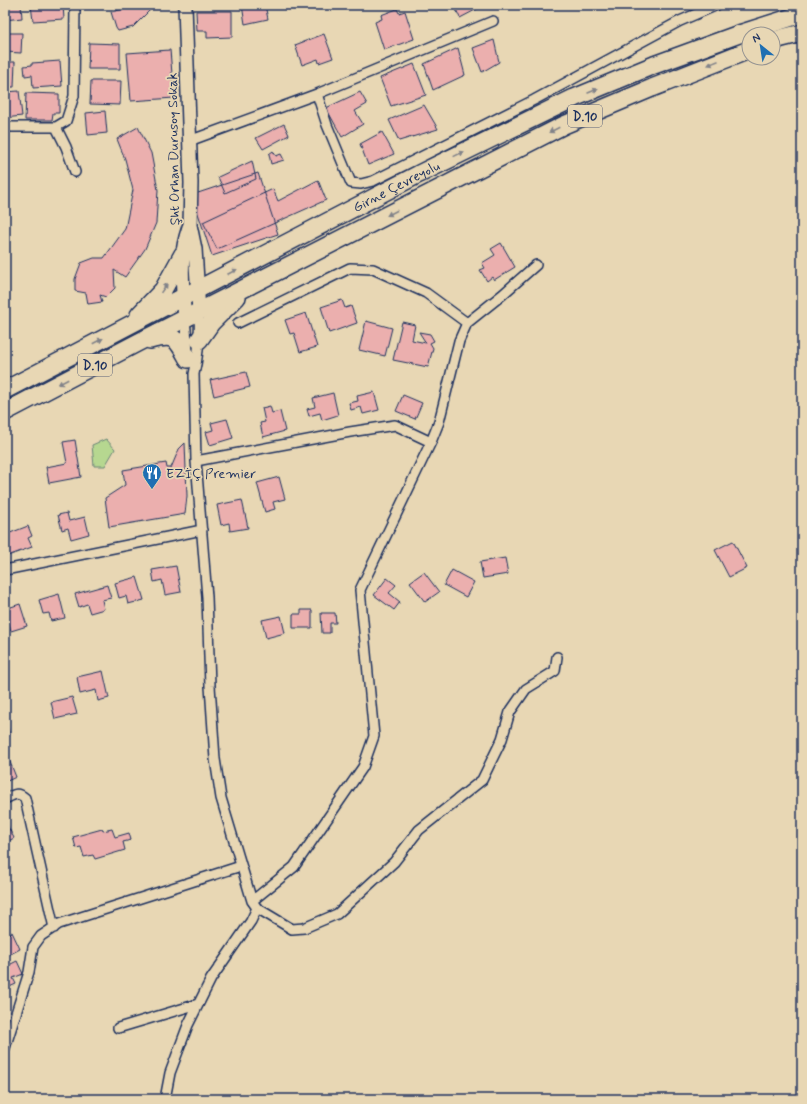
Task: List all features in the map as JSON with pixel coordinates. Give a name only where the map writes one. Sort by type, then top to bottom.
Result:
[{"type":"highway","name":"Girne Çevreyolu","points":[[5,390],[418,174],[574,98],[654,65],[802,14]]},
{"type":"highway","points":[[781,38],[802,33]]},
{"type":"highway","name":"Girne Çevreyolu","points":[[5,412],[564,125],[741,53]]},
{"type":"highway","points":[[128,326],[163,290],[182,254]]},
{"type":"highway","points":[[199,340],[211,323],[250,285]]},
{"type":"highway","points":[[137,343],[163,336],[172,338],[180,344],[191,366]]},
{"type":"street","points":[[5,127],[56,127],[66,121],[74,96],[75,5]]},
{"type":"street","name":"Şht Orhan Durusoy Sokak","points":[[185,5],[191,182],[190,225],[195,249],[190,294],[192,315],[199,340],[197,360],[191,366]]},
{"type":"street","points":[[317,94],[327,125],[351,183],[361,184],[374,181],[534,100],[680,21],[717,5]]},
{"type":"street","points":[[189,141],[317,94],[493,21]]},
{"type":"street","points":[[56,127],[66,147],[75,172]]},
{"type":"street","points":[[190,225],[182,254],[190,294]]},
{"type":"street","points":[[254,905],[294,867],[364,767],[374,736],[360,590],[431,442],[439,422],[459,341],[467,323],[536,265]]},
{"type":"street","points":[[238,323],[350,268],[373,269],[426,294],[467,323]]},
{"type":"street","points":[[165,1099],[173,1066],[188,1025],[211,979],[252,921],[254,905],[221,798],[215,759],[210,686],[208,597],[196,461],[191,366],[192,315]]},
{"type":"street","points":[[196,461],[350,432],[396,425],[431,442]]},
{"type":"street","points":[[5,570],[202,530]]},
{"type":"street","points":[[254,905],[292,929],[304,928],[337,914],[394,862],[419,830],[482,780],[502,739],[510,712],[526,689],[555,671],[557,658]]},
{"type":"street","points":[[5,798],[22,794],[25,798],[54,928]]},
{"type":"street","points":[[5,1048],[29,972],[33,947],[41,936],[59,924],[241,866]]},
{"type":"street","points":[[118,1028],[198,1004]]},
{"type":"green space","points":[[106,439],[115,449],[105,466],[94,466],[92,445]]},
{"type":"building","points":[[5,5],[21,5],[22,18],[5,20]]},
{"type":"building","points":[[31,5],[63,5],[64,19],[33,21]]},
{"type":"building","points":[[125,5],[155,5],[133,27],[118,31],[111,12],[124,9]]},
{"type":"building","points":[[242,5],[265,5],[268,19],[245,24]]},
{"type":"building","points":[[454,5],[477,5],[479,8],[460,18]]},
{"type":"building","points":[[397,9],[399,13],[405,11],[414,39],[384,50],[375,22],[382,19],[381,15]]},
{"type":"building","points":[[196,11],[232,11],[232,37],[207,38],[207,31],[197,31]]},
{"type":"building","points":[[5,33],[22,33],[21,53],[5,52]]},
{"type":"building","points":[[324,34],[333,58],[319,63],[318,59],[302,65],[295,45]]},
{"type":"building","points":[[494,40],[499,62],[482,72],[473,48]]},
{"type":"building","points":[[89,43],[120,44],[120,69],[88,69]]},
{"type":"building","points":[[458,48],[465,75],[433,90],[424,64]]},
{"type":"building","points":[[170,50],[174,98],[131,101],[127,53]]},
{"type":"building","points":[[60,61],[62,86],[33,88],[32,75],[25,76],[24,66],[32,65],[32,63]]},
{"type":"building","points":[[5,62],[15,62],[14,87],[5,87]]},
{"type":"building","points":[[414,64],[426,95],[391,106],[380,78]]},
{"type":"building","points":[[91,81],[121,81],[120,105],[90,104]]},
{"type":"building","points":[[19,91],[22,116],[5,118],[5,92]]},
{"type":"building","points":[[360,92],[367,104],[355,111],[363,124],[342,137],[326,108]]},
{"type":"building","points":[[26,93],[59,94],[59,113],[53,113],[52,120],[25,120]]},
{"type":"building","points":[[424,105],[438,129],[399,141],[389,120]]},
{"type":"building","points":[[105,111],[107,133],[88,135],[86,113]]},
{"type":"building","points":[[284,124],[289,135],[263,149],[256,138]]},
{"type":"building","points":[[138,127],[151,153],[158,190],[156,223],[145,249],[125,277],[114,270],[115,288],[106,297],[100,295],[102,302],[88,304],[86,293],[75,291],[75,279],[81,263],[94,258],[104,258],[125,229],[133,190],[125,159],[117,139]]},
{"type":"building","points":[[382,132],[394,154],[368,165],[360,144]]},
{"type":"building","points":[[273,151],[276,156],[281,154],[284,160],[271,164],[269,154]]},
{"type":"building","points":[[252,161],[256,179],[225,193],[218,177]]},
{"type":"building","points":[[258,173],[278,234],[212,256],[192,195]]},
{"type":"building","points":[[318,180],[326,200],[217,249],[203,222],[273,189],[278,201]]},
{"type":"building","points":[[501,243],[515,267],[494,280],[492,277],[487,281],[480,270],[485,268],[482,263],[495,255],[491,249]]},
{"type":"building","points":[[342,300],[345,308],[351,306],[357,323],[329,333],[321,307]]},
{"type":"building","points":[[306,313],[317,347],[300,352],[294,333],[290,334],[285,320]]},
{"type":"building","points":[[366,321],[392,328],[385,356],[359,350]]},
{"type":"building","points":[[402,322],[415,325],[412,340],[426,343],[419,332],[430,334],[434,341],[430,343],[433,348],[428,367],[393,360]]},
{"type":"building","points":[[246,372],[250,387],[214,396],[210,380]]},
{"type":"building","points":[[374,392],[379,410],[363,414],[361,407],[351,410],[349,403],[358,401],[357,396]]},
{"type":"building","points":[[333,393],[338,415],[322,420],[320,413],[309,416],[307,409],[315,407],[313,398]]},
{"type":"building","points":[[403,395],[422,403],[415,419],[396,411]]},
{"type":"building","points":[[270,406],[272,413],[280,411],[285,431],[263,437],[260,423],[265,422],[262,408]]},
{"type":"building","points":[[227,419],[233,438],[210,445],[206,432],[213,430],[211,423]]},
{"type":"building","points":[[75,440],[81,477],[49,483],[46,467],[67,463],[63,442]]},
{"type":"building","name":"EZİÇ Premier","points":[[185,443],[187,496],[185,514],[109,527],[105,498],[125,485],[123,470],[166,463],[167,468],[171,468],[179,449]]},
{"type":"building","points":[[279,477],[285,499],[273,502],[275,509],[265,512],[257,483]]},
{"type":"building","points":[[242,500],[248,528],[230,531],[229,523],[221,525],[217,505]]},
{"type":"building","points":[[67,513],[69,521],[85,517],[89,534],[71,539],[68,528],[62,530],[58,515]]},
{"type":"building","points":[[28,526],[32,536],[28,538],[32,547],[5,557],[5,543],[8,542],[5,535]]},
{"type":"building","points":[[733,541],[747,568],[729,577],[715,550]]},
{"type":"building","points":[[505,558],[508,574],[483,578],[480,562]]},
{"type":"building","points":[[176,566],[181,592],[165,595],[162,580],[154,582],[152,570]]},
{"type":"building","points":[[452,570],[474,582],[466,597],[444,585]]},
{"type":"building","points":[[424,572],[439,592],[425,602],[410,582]]},
{"type":"building","points":[[137,577],[144,600],[128,604],[126,596],[119,598],[115,583]]},
{"type":"building","points":[[387,578],[396,585],[389,593],[400,602],[394,610],[374,595]]},
{"type":"building","points":[[107,585],[111,598],[102,600],[104,609],[90,613],[87,604],[79,607],[75,594]]},
{"type":"building","points":[[59,594],[65,618],[51,621],[49,613],[43,614],[39,600]]},
{"type":"building","points":[[20,604],[27,626],[11,631],[5,609]]},
{"type":"building","points":[[301,610],[312,610],[312,628],[293,628],[293,614],[301,614]]},
{"type":"building","points":[[321,613],[335,613],[336,623],[330,623],[330,633],[322,633]]},
{"type":"building","points":[[281,616],[285,633],[266,638],[262,620]]},
{"type":"building","points":[[103,671],[109,698],[98,701],[96,690],[80,694],[77,677]]},
{"type":"building","points":[[72,697],[77,714],[55,719],[51,702]]},
{"type":"building","points":[[5,720],[10,735],[5,737]]},
{"type":"building","points":[[8,757],[16,777],[5,782],[5,758]]},
{"type":"building","points":[[5,821],[14,838],[5,843]]},
{"type":"building","points":[[102,829],[103,831],[112,829],[115,837],[129,833],[131,840],[123,842],[125,850],[95,859],[93,855],[84,857],[81,847],[76,848],[73,837]]},
{"type":"building","points":[[12,932],[20,949],[5,957],[5,936]]},
{"type":"building","points":[[17,961],[23,974],[13,978],[16,984],[7,988],[5,984],[5,967]]},
{"type":"place","name":"EZİÇ Premier","points":[[152,490]]}]
